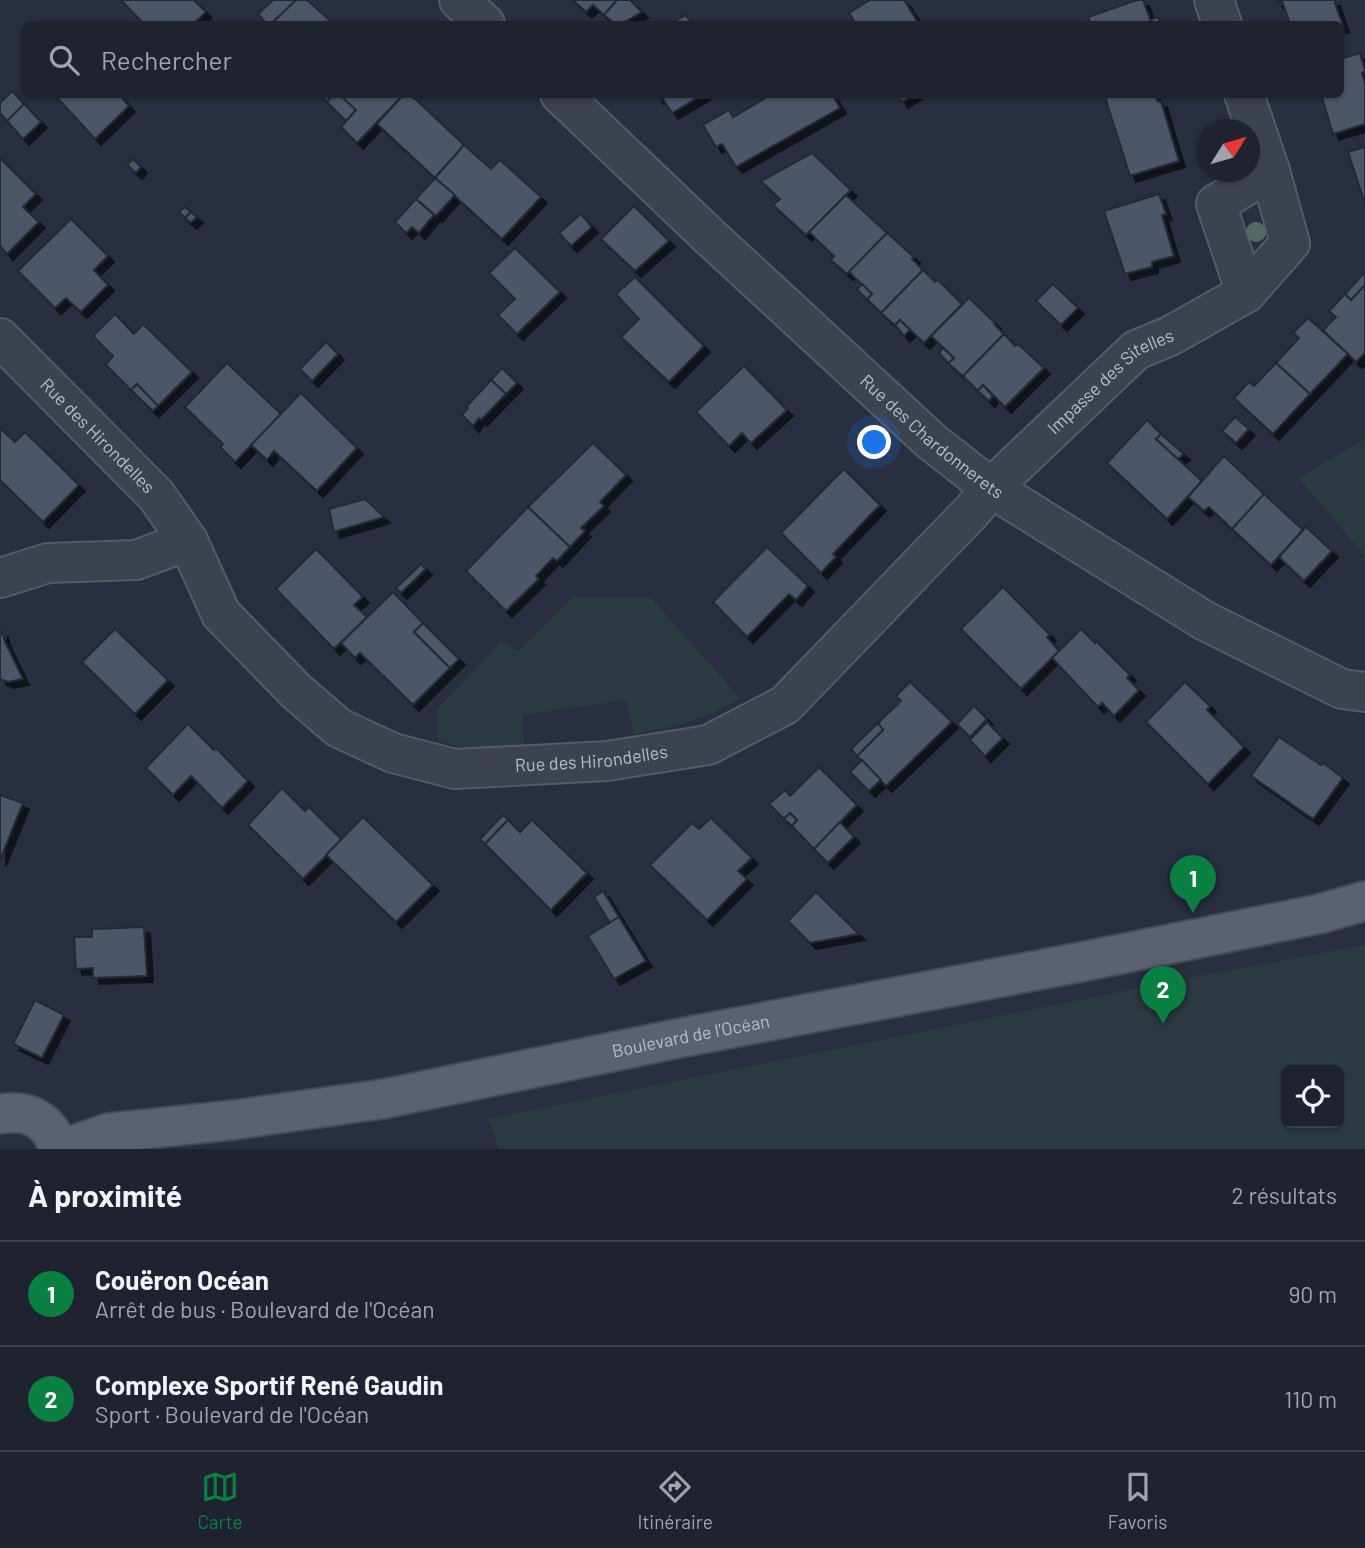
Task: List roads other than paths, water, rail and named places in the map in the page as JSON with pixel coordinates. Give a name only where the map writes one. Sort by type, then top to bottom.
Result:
[{"type":"main road","name":"Boulevard de l'Océan","points":[[61,1149],[108,1133],[233,1120],[383,1099],[680,1038],[1086,961],[1319,914],[1365,901]]},
{"type":"main road","name":"Boulevard de l'Océan","points":[[1319,914],[1365,919]]},
{"type":"main road","points":[[0,1114],[16,1112],[45,1124],[61,1149]]},
{"type":"street","points":[[459,0],[482,21]]},
{"type":"street","points":[[1214,0],[1221,21]]},
{"type":"street","name":"Rue des Chardonnerets","points":[[564,98],[932,442],[991,488],[1205,621],[1342,689],[1365,692]]},
{"type":"street","name":"Impasse des Sitelles","points":[[991,488],[1136,350],[1170,336],[1246,293],[1290,243],[1245,98]]},
{"type":"street","points":[[1246,293],[1216,204],[1270,171]]},
{"type":"street","name":"Rue des Hirondelles","points":[[0,338],[156,495],[188,541],[221,614],[296,691],[339,728],[393,753],[455,769],[607,761],[708,745],[785,705],[963,521],[991,488]]},
{"type":"street","points":[[0,578],[48,563],[136,560],[188,541]]},
{"type":"place","name":"Couëron Océan","points":[[1193,913]]},
{"type":"place","name":"Complexe Sportif René Gaudin","points":[[1163,1024]]}]
